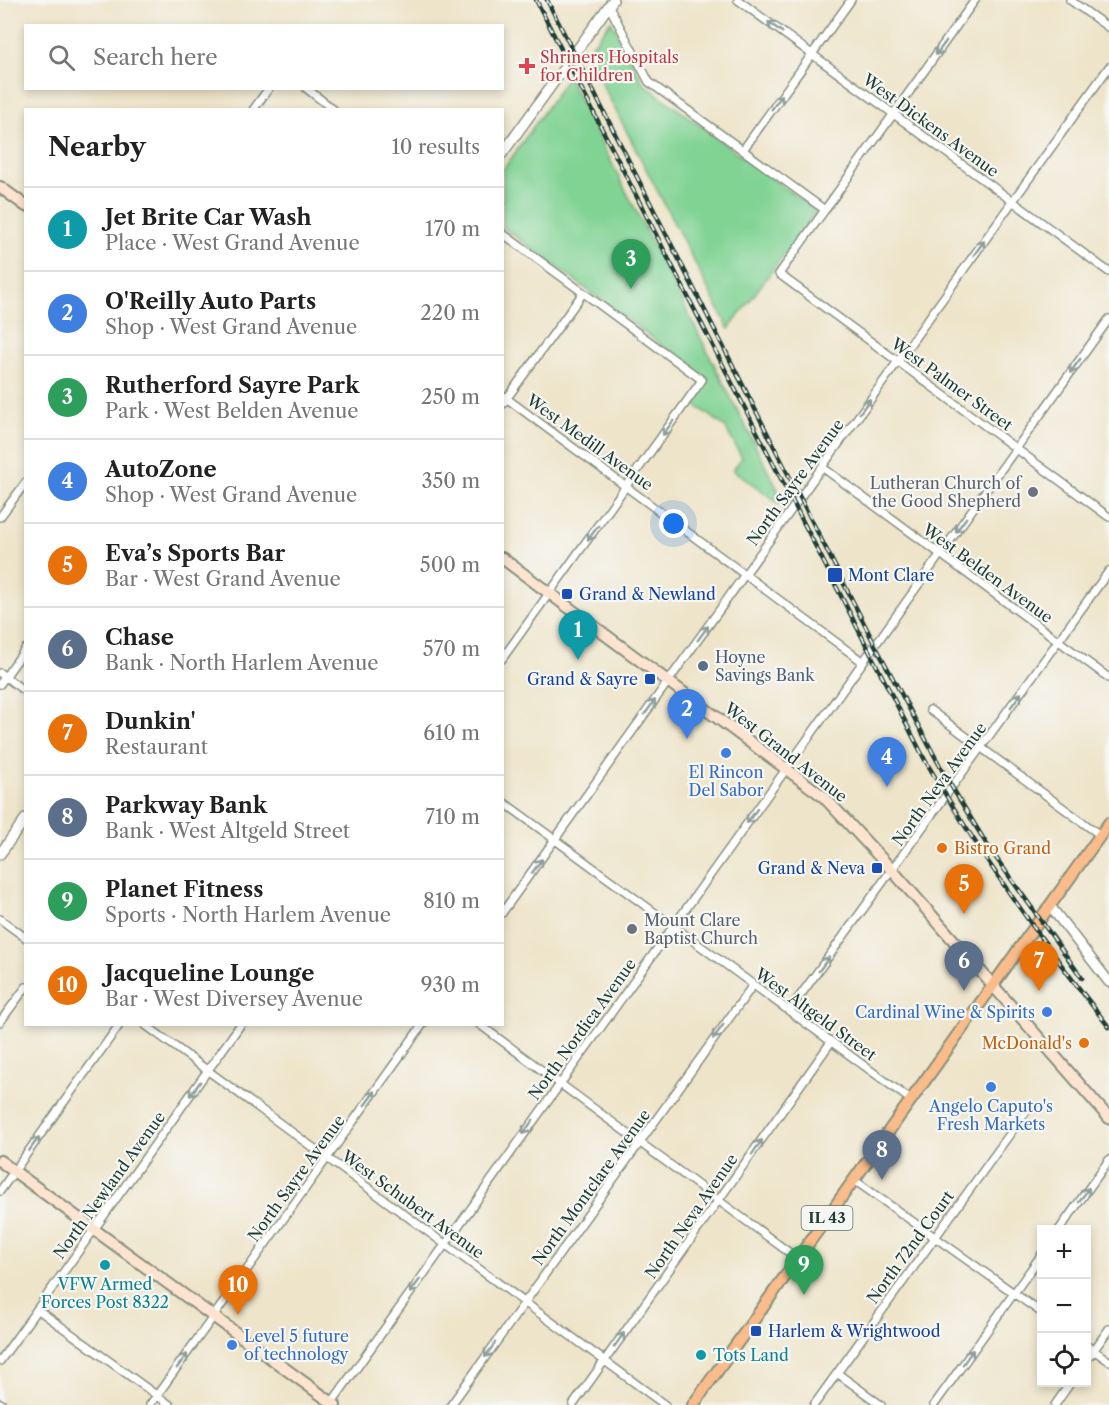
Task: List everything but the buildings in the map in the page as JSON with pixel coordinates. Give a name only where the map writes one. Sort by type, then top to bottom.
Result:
[{"type":"main road","points":[[0,187],[24,205]]},
{"type":"main road","name":"West Grand Avenue","points":[[504,559],[824,796],[892,870],[1109,1118]]},
{"type":"main road","name":"IL 43","points":[[693,1405],[1109,823]]},
{"type":"main road","points":[[0,1161],[332,1404]]},
{"type":"street","name":"West Dickens Avenue","points":[[738,0],[1109,272]]},
{"type":"street","points":[[743,150],[851,0]]},
{"type":"street","points":[[504,151],[611,3],[649,82],[825,210],[975,0]]},
{"type":"street","points":[[1070,0],[1109,28]]},
{"type":"street","name":"North Sayre Avenue","points":[[504,910],[1109,67]]},
{"type":"street","points":[[255,108],[268,90]]},
{"type":"street","points":[[309,90],[331,108]]},
{"type":"street","name":"West Palmer Street","points":[[825,210],[779,274],[1109,517]]},
{"type":"street","points":[[504,234],[702,380],[504,656]]},
{"type":"street","points":[[504,400],[583,293]]},
{"type":"street","name":"North Nordica Avenue","points":[[332,1404],[1109,319]]},
{"type":"street","name":"West Medill Avenue","points":[[504,400],[627,486],[863,662]]},
{"type":"street","name":"West Belden Avenue","points":[[822,467],[1109,678]]},
{"type":"street","points":[[0,517],[24,485]]},
{"type":"street","name":"North Neva Avenue","points":[[789,1011],[1109,571]]},
{"type":"street","points":[[0,684],[3,675],[24,650]]},
{"type":"street","points":[[3,675],[24,691]]},
{"type":"street","points":[[930,710],[1101,835]]},
{"type":"street","name":"West Altgeld Street","points":[[504,802],[911,1100]]},
{"type":"street","points":[[0,854],[24,821]]},
{"type":"street","points":[[1050,906],[1109,982]]},
{"type":"street","points":[[0,919],[24,937]]},
{"type":"street","name":"North Montclare Avenue","points":[[451,1405],[753,985]]},
{"type":"street","points":[[0,1023],[24,990]]},
{"type":"street","points":[[0,1191],[119,1026]]},
{"type":"street","name":"West Schubert Avenue","points":[[147,1026],[665,1405]]},
{"type":"street","name":"North Newland Avenue","points":[[0,1360],[240,1026]]},
{"type":"street","name":"North Sayre Avenue","points":[[150,1405],[422,1026]]},
{"type":"street","points":[[482,1026],[798,1259]]},
{"type":"street","name":"North Neva Avenue","points":[[573,1405],[831,1042]]},
{"type":"street","name":"North 72nd Court","points":[[814,1405],[1030,1106]]},
{"type":"street","points":[[1063,1225],[1109,1160]]},
{"type":"street","points":[[854,1180],[1037,1310]]},
{"type":"street","points":[[934,1405],[1037,1260]]},
{"type":"street","points":[[37,1309],[170,1405]]},
{"type":"street","points":[[1091,1354],[1109,1329]]},
{"type":"street","points":[[1091,1348],[1109,1361]]},
{"type":"street","points":[[837,1373],[881,1405]]},
{"type":"street","points":[[1055,1405],[1068,1387]]},
{"type":"green space","points":[[611,21],[644,84],[816,211],[729,329],[586,53]]},
{"type":"green space","points":[[568,77],[783,500],[780,504],[733,470],[742,458],[725,427],[693,403],[708,380],[504,228],[504,169]]},
{"type":"railway","points":[[536,0],[925,760],[1012,897],[1109,1027]]},
{"type":"railway","points":[[547,0],[875,645],[947,779],[989,848],[1082,978]]},
{"type":"place","name":"Shriners Hospitals for Children","points":[[527,66]]},
{"type":"place","name":"Rutherford Sayre Park","points":[[631,289]]},
{"type":"place","name":"Lutheran Church of the Good Shepherd","points":[[1033,492]]},
{"type":"place","name":"Mont Clare","points":[[835,575]]},
{"type":"place","name":"Grand & Newland","points":[[567,594]]},
{"type":"place","name":"Jet Brite Car Wash","points":[[578,660]]},
{"type":"place","name":"Hoyne Savings Bank","points":[[703,666]]},
{"type":"place","name":"Grand & Sayre","points":[[650,679]]},
{"type":"place","name":"O'Reilly Auto Parts","points":[[687,739]]},
{"type":"place","name":"El Rincon Del Sabor","points":[[726,753]]},
{"type":"place","name":"AutoZone","points":[[887,787]]},
{"type":"place","name":"Bistro Grand","points":[[942,848]]},
{"type":"place","name":"Grand & Neva","points":[[877,868]]},
{"type":"place","name":"Eva’s Sports Bar","points":[[964,914]]},
{"type":"place","name":"Mount Clare Baptist Church","points":[[632,929]]},
{"type":"place","name":"Chase","points":[[964,991]]},
{"type":"place","name":"Dunkin'","points":[[1039,991]]},
{"type":"place","name":"Cardinal Wine & Spirits","points":[[1047,1012]]},
{"type":"place","name":"McDonald's","points":[[1084,1043]]},
{"type":"place","name":"Angelo Caputo's Fresh Markets","points":[[991,1087]]},
{"type":"place","name":"Parkway Bank","points":[[882,1180]]},
{"type":"place","name":"VFW Armed Forces Post 8322","points":[[105,1265]]},
{"type":"place","name":"Planet Fitness","points":[[804,1295]]},
{"type":"place","name":"Jacqueline Lounge","points":[[238,1315]]},
{"type":"place","name":"Harlem & Wrightwood","points":[[756,1331]]},
{"type":"place","name":"Level 5 future of technology","points":[[232,1345]]},
{"type":"place","name":"Tots Land","points":[[701,1355]]}]
